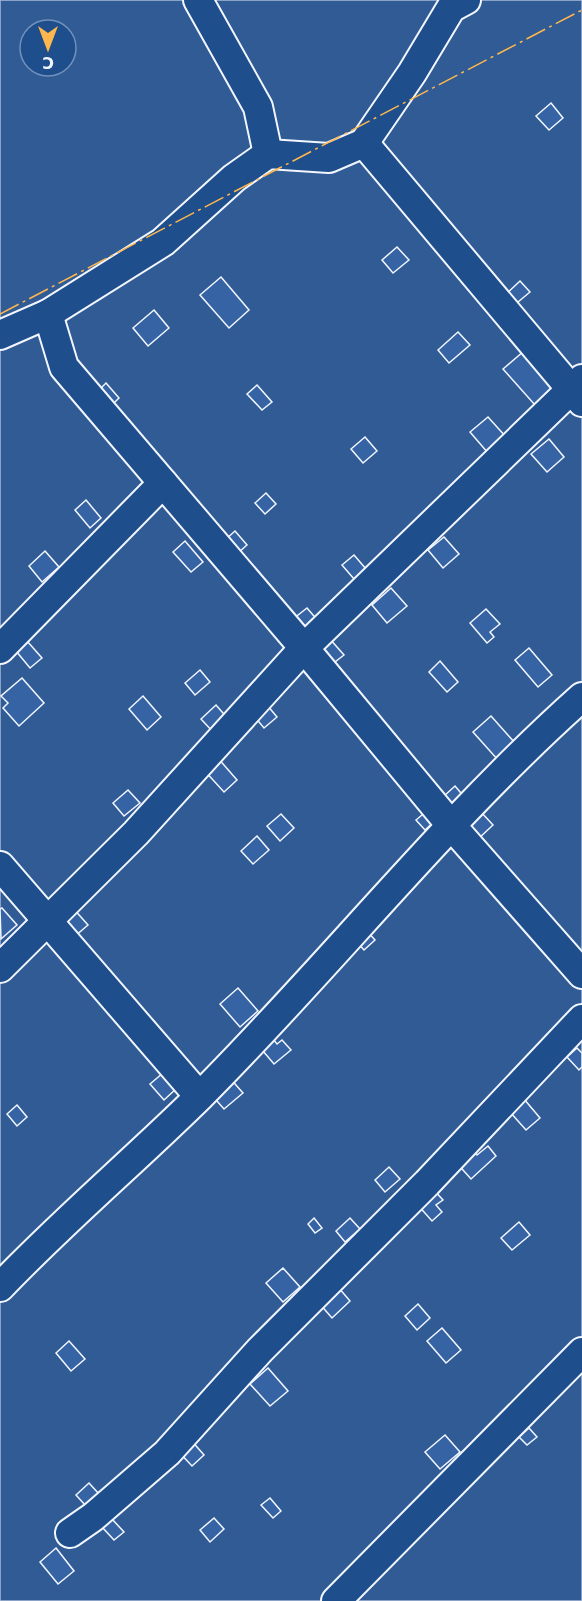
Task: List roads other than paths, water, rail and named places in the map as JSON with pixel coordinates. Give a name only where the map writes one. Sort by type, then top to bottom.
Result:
[{"type":"lane","points":[[198,0],[258,107],[268,154]]},
{"type":"lane","points":[[0,335],[48,314],[163,242],[234,178],[268,154],[329,158],[364,143],[412,73],[455,3]]},
{"type":"lane","points":[[0,968],[136,833],[304,648],[578,390],[364,143]]},
{"type":"lane","points":[[48,314],[64,367],[304,648],[450,824],[582,974]]},
{"type":"lane","points":[[0,649],[163,483]]},
{"type":"lane","points":[[0,1287],[41,1243],[200,1096],[314,975],[450,824],[535,739],[582,697]]},
{"type":"lane","points":[[0,866],[46,922],[200,1096]]},
{"type":"lane","points":[[70,1533],[93,1517],[167,1453],[260,1350],[427,1183],[582,1019]]},
{"type":"lane","points":[[336,1601],[582,1352]]}]
